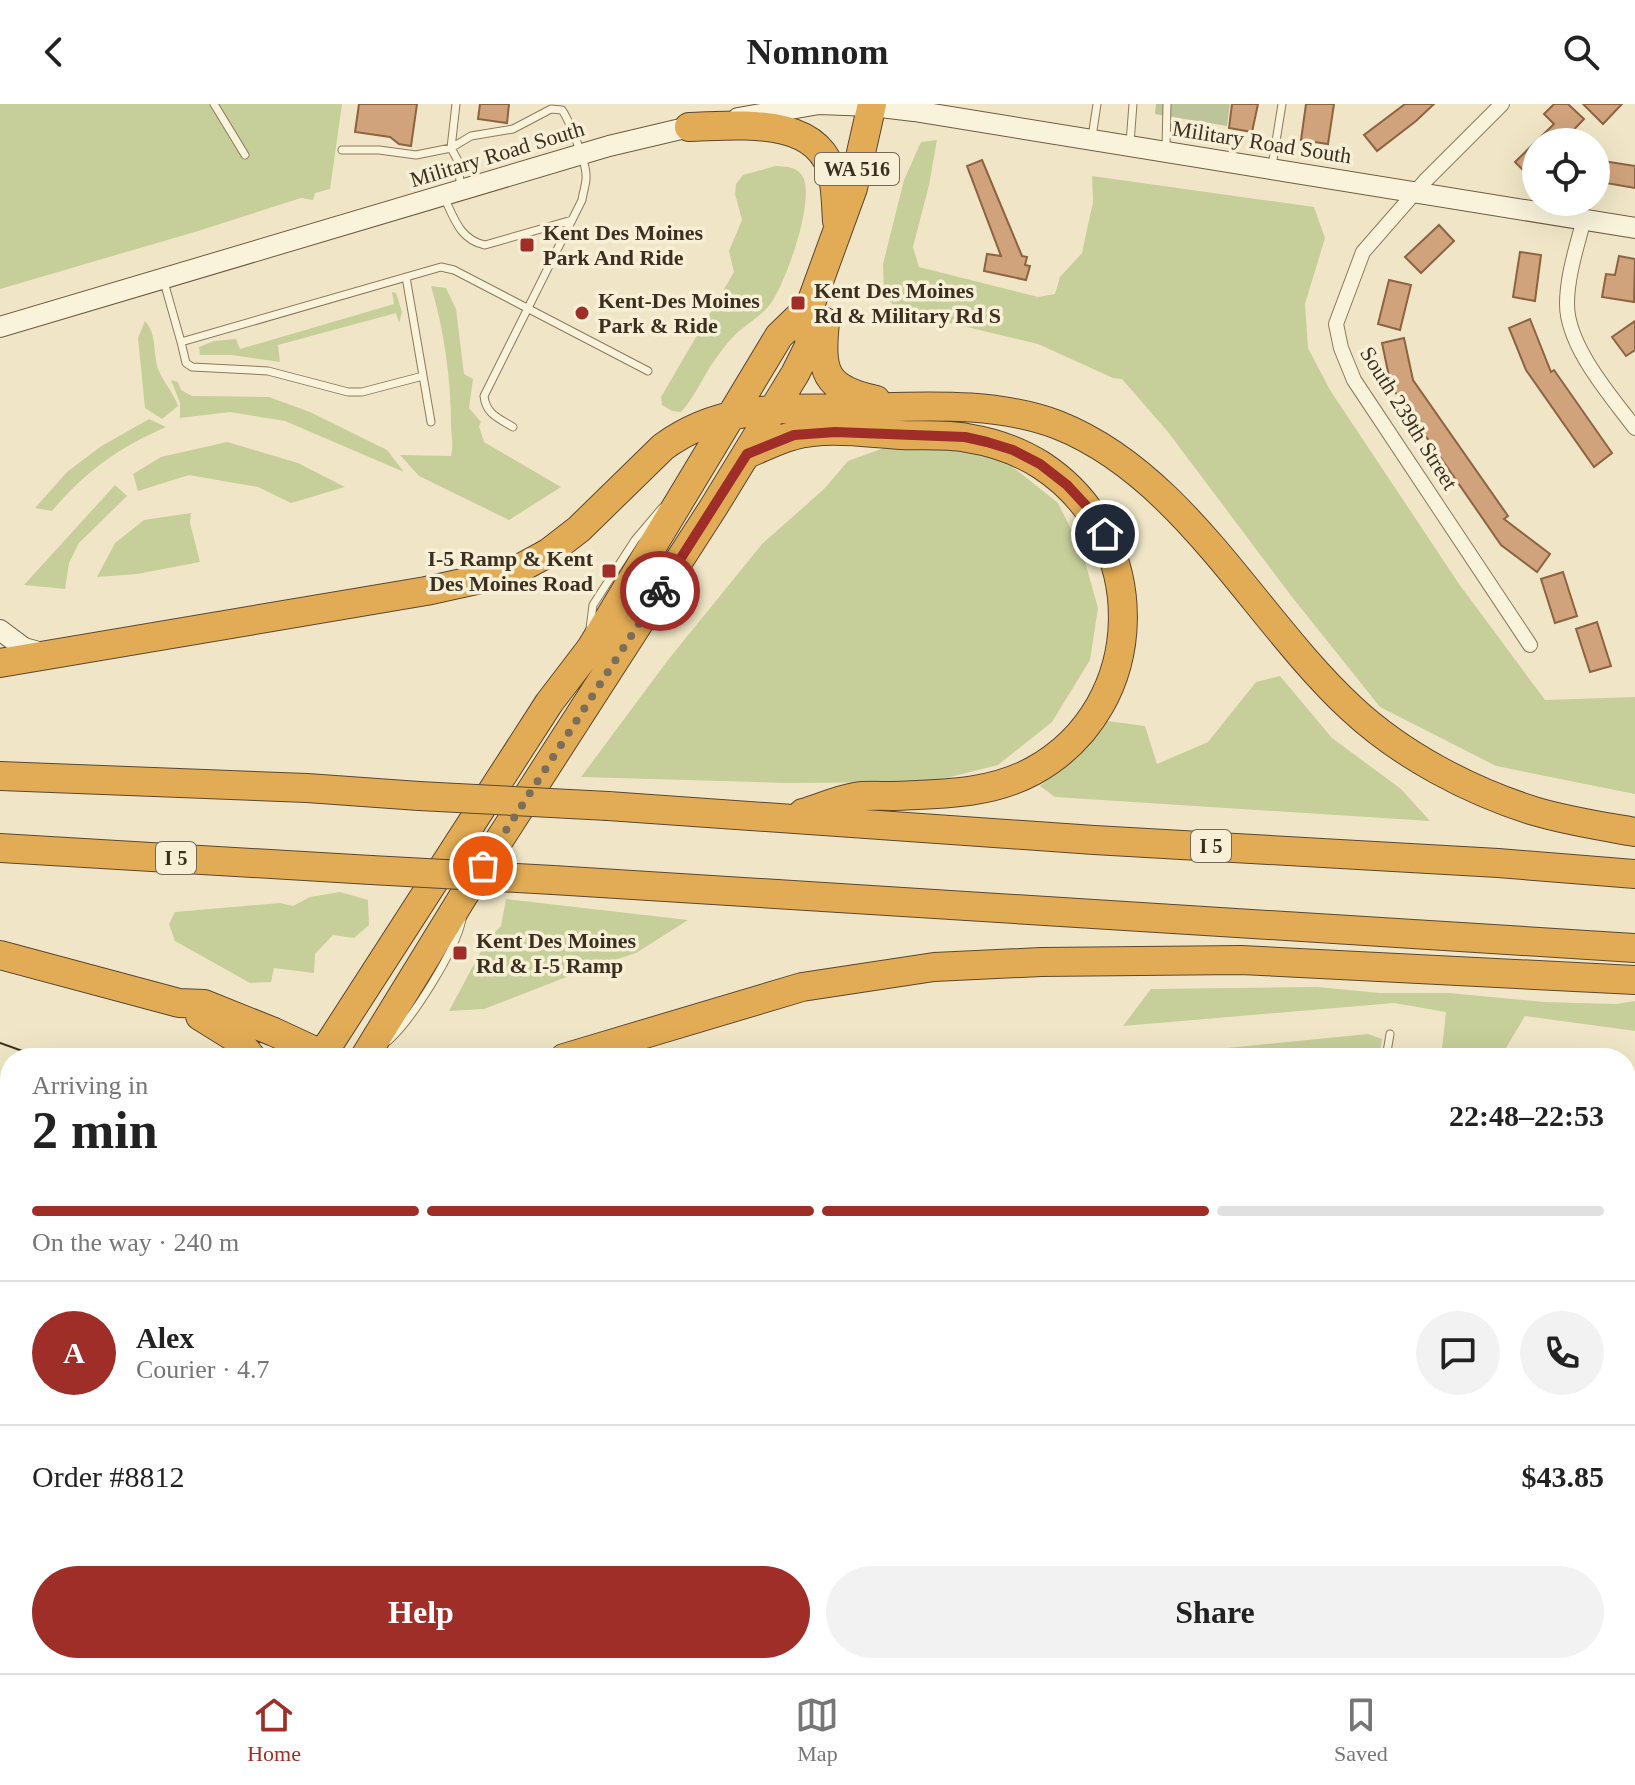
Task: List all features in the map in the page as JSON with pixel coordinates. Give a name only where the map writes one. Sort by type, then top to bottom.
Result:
[{"type":"highway","name":"WA 516","points":[[370,1048],[467,890],[775,410],[809,346],[810,306],[853,188],[872,105]]},
{"type":"highway","points":[[689,127],[774,127],[808,140],[820,151],[833,176],[838,231]]},
{"type":"highway","points":[[824,271],[828,301],[824,361],[830,378],[845,392],[912,407]]},
{"type":"highway","name":"WA 516","points":[[330,1048],[549,703],[591,648],[779,336],[810,306]]},
{"type":"highway","points":[[0,663],[439,589],[513,572],[548,553],[579,529],[678,436],[702,423],[734,414],[912,407],[987,409],[1022,414],[1055,424],[1120,460],[1172,506],[1333,691],[1377,730],[1416,756],[1493,796],[1549,815],[1635,832]]},
{"type":"highway","points":[[747,454],[794,435],[835,432],[965,437],[1013,450],[1040,464],[1067,485],[1091,511],[1105,534],[1122,586],[1122,635],[1109,687],[1076,738],[1055,757],[1033,771],[984,789],[855,797],[787,818]]},
{"type":"highway","name":"I 5","points":[[0,776],[608,806],[1635,874]]},
{"type":"highway","name":"I 5","points":[[0,848],[1635,948]]},
{"type":"highway","points":[[0,955],[179,1003],[204,1004],[306,1048]]},
{"type":"highway","points":[[598,1048],[802,987],[934,967],[1041,962],[1241,960],[1635,980]]},
{"type":"highway","points":[[179,1003],[237,1039],[244,1048]]},
{"type":"main road","name":"Military Road South","points":[[0,327],[581,154],[689,127],[819,104],[872,105],[1635,228]]},
{"type":"main road","points":[[0,630],[24,648],[50,655]]},
{"type":"street","name":"South 239th Street","points":[[1502,104],[1416,191],[1363,252],[1336,324],[1341,348],[1354,380],[1530,645]]},
{"type":"street","points":[[1584,219],[1567,293],[1570,328],[1600,380],[1635,428]]},
{"type":"lane","points":[[214,104],[245,155]]},
{"type":"lane","points":[[456,104],[451,148],[457,159],[452,193],[462,233],[475,243],[485,245],[572,220]]},
{"type":"lane","points":[[1092,139],[1097,104]]},
{"type":"lane","points":[[1130,145],[1133,104]]},
{"type":"lane","points":[[1166,151],[1167,104]]},
{"type":"lane","points":[[1271,168],[1282,104]]},
{"type":"lane","points":[[342,150],[379,150],[416,155],[451,148],[471,136],[513,129],[551,109],[562,110],[572,124],[571,132],[587,173],[582,200],[484,396],[485,407],[513,427]]},
{"type":"lane","points":[[181,342],[441,267],[454,270],[648,371]]},
{"type":"lane","points":[[406,277],[431,422]]},
{"type":"lane","points":[[163,278],[186,363],[192,367],[268,371],[348,392],[362,392],[423,376]]},
{"type":"lane","points":[[1388,1048],[1390,1034]]},
{"type":"green space","points":[[0,104],[342,104],[330,189],[315,193],[313,200],[301,198],[0,289]]},
{"type":"green space","points":[[1156,104],[1230,104],[1227,126],[1155,114]]},
{"type":"green space","points":[[937,140],[913,247],[919,267],[1038,297],[1055,294],[1060,277],[1082,253],[1093,202],[1092,176],[1314,207],[1325,238],[1305,304],[1308,348],[1330,390],[1459,584],[1545,700],[1635,697],[1635,794],[1496,766],[1380,707],[1292,597],[1168,432],[1122,379],[1113,378],[1038,344],[900,311],[884,296],[883,264],[904,180],[921,142]]},
{"type":"green space","points":[[776,166],[798,171],[806,188],[798,239],[785,275],[769,306],[728,343],[686,406],[681,412],[672,411],[662,405],[661,397],[734,272],[729,251],[742,220],[735,194],[736,184],[743,175]]},
{"type":"green space","points":[[431,286],[446,288],[456,309],[464,374],[473,379],[469,408],[481,422],[479,426],[484,442],[561,487],[509,520],[419,476],[400,455],[451,456],[452,452],[448,372]]},
{"type":"green space","points":[[392,292],[396,293],[402,312],[399,323],[396,313],[278,345],[280,362],[231,355],[200,355],[199,347],[214,341],[236,339],[240,349],[394,304]]},
{"type":"green space","points":[[145,321],[152,332],[159,371],[178,406],[162,419],[145,408],[138,338]]},
{"type":"green space","points":[[171,380],[178,382],[181,390],[192,396],[269,397],[310,412],[387,450],[404,472],[285,421],[230,412],[180,418],[180,403]]},
{"type":"green space","points":[[149,419],[166,427],[104,462],[77,484],[52,511],[35,508],[67,472],[100,447]]},
{"type":"green space","points":[[903,441],[956,443],[1009,464],[1058,503],[1082,551],[1098,608],[1090,660],[1052,722],[998,765],[930,782],[787,783],[581,777],[668,660],[762,544],[824,489],[848,461]]},
{"type":"green space","points":[[227,442],[298,463],[345,487],[291,503],[258,487],[189,475],[138,491],[133,474],[161,457]]},
{"type":"green space","points":[[115,485],[127,496],[79,543],[69,563],[65,589],[24,585]]},
{"type":"green space","points":[[191,513],[190,523],[200,562],[137,574],[97,577],[115,543],[144,520]]},
{"type":"green space","points":[[1280,676],[1332,738],[1401,789],[1430,821],[1055,797],[1040,786],[1100,720],[1145,726],[1157,764],[1208,742],[1256,682]]},
{"type":"green space","points":[[340,892],[368,900],[369,925],[354,938],[333,935],[315,954],[314,973],[274,968],[271,982],[250,983],[175,941],[169,924],[175,912],[280,903],[293,906],[310,897]]},
{"type":"green space","points":[[506,899],[688,920],[636,953],[484,1009],[449,1011],[487,940],[501,926]]},
{"type":"green space","points":[[1317,987],[1380,993],[1449,993],[1544,1002],[1616,1004],[1635,1001],[1635,1031],[1525,1016],[1506,1048],[1442,1048],[1446,1012],[1394,1003],[1123,1026],[1151,989]]},
{"type":"green space","points":[[1368,1034],[1382,1039],[1381,1048],[1228,1048]]},
{"type":"building","points":[[359,104],[417,104],[411,146],[399,144],[390,137],[355,132]]},
{"type":"building","points":[[480,104],[509,104],[507,123],[478,119]]},
{"type":"building","points":[[1232,104],[1258,104],[1252,132],[1229,128]]},
{"type":"building","points":[[1306,104],[1334,104],[1328,144],[1301,140]]},
{"type":"building","points":[[1405,104],[1434,104],[1377,151],[1364,135]]},
{"type":"building","points":[[1554,104],[1568,104],[1584,119],[1575,128],[1550,128],[1554,124],[1544,114]]},
{"type":"building","points":[[1583,104],[1622,104],[1603,124]]},
{"type":"building","points":[[1522,155],[1522,169],[1515,162]]},
{"type":"building","points":[[982,160],[1022,256],[1027,257],[1025,265],[1030,266],[1026,280],[984,271],[987,254],[1001,256],[967,166]]},
{"type":"building","points":[[1610,162],[1635,166],[1635,188],[1610,184]]},
{"type":"building","points":[[1439,225],[1454,241],[1421,273],[1405,257]]},
{"type":"building","points":[[1520,252],[1541,255],[1535,301],[1513,297]]},
{"type":"building","points":[[1619,256],[1635,259],[1634,302],[1602,297],[1606,274],[1615,275]]},
{"type":"building","points":[[1389,280],[1411,285],[1400,330],[1378,324]]},
{"type":"building","points":[[1530,319],[1551,372],[1554,370],[1612,453],[1594,467],[1526,370],[1509,328]]},
{"type":"building","points":[[1635,321],[1635,350],[1626,356],[1612,337]]},
{"type":"building","points":[[1404,338],[1413,380],[1508,516],[1504,519],[1550,554],[1537,572],[1501,545],[1391,386],[1382,343]]},
{"type":"building","points":[[1563,572],[1577,616],[1555,623],[1541,579]]},
{"type":"building","points":[[1597,622],[1611,666],[1590,672],[1576,629]]},
{"type":"tram line","points":[[0,1043],[14,1048]]},
{"type":"way so far","points":[[483,866],[660,591]]},
{"type":"place","name":"Kent Des Moines Park And Ride","points":[[527,245]]},
{"type":"place","name":"Kent Des Moines Rd & Military Rd S","points":[[798,303]]},
{"type":"place","name":"Kent-Des Moines Park & Ride","points":[[582,313]]},
{"type":"place","name":"I-5 Ramp & Kent Des Moines Road","points":[[609,571]]},
{"type":"place","name":"Kent Des Moines Rd & I-5 Ramp","points":[[460,953]]},
{"type":"route","points":[[660,591],[747,454],[794,435],[835,432],[965,437],[1013,450],[1040,464],[1067,485],[1091,511],[1105,534]]}]
